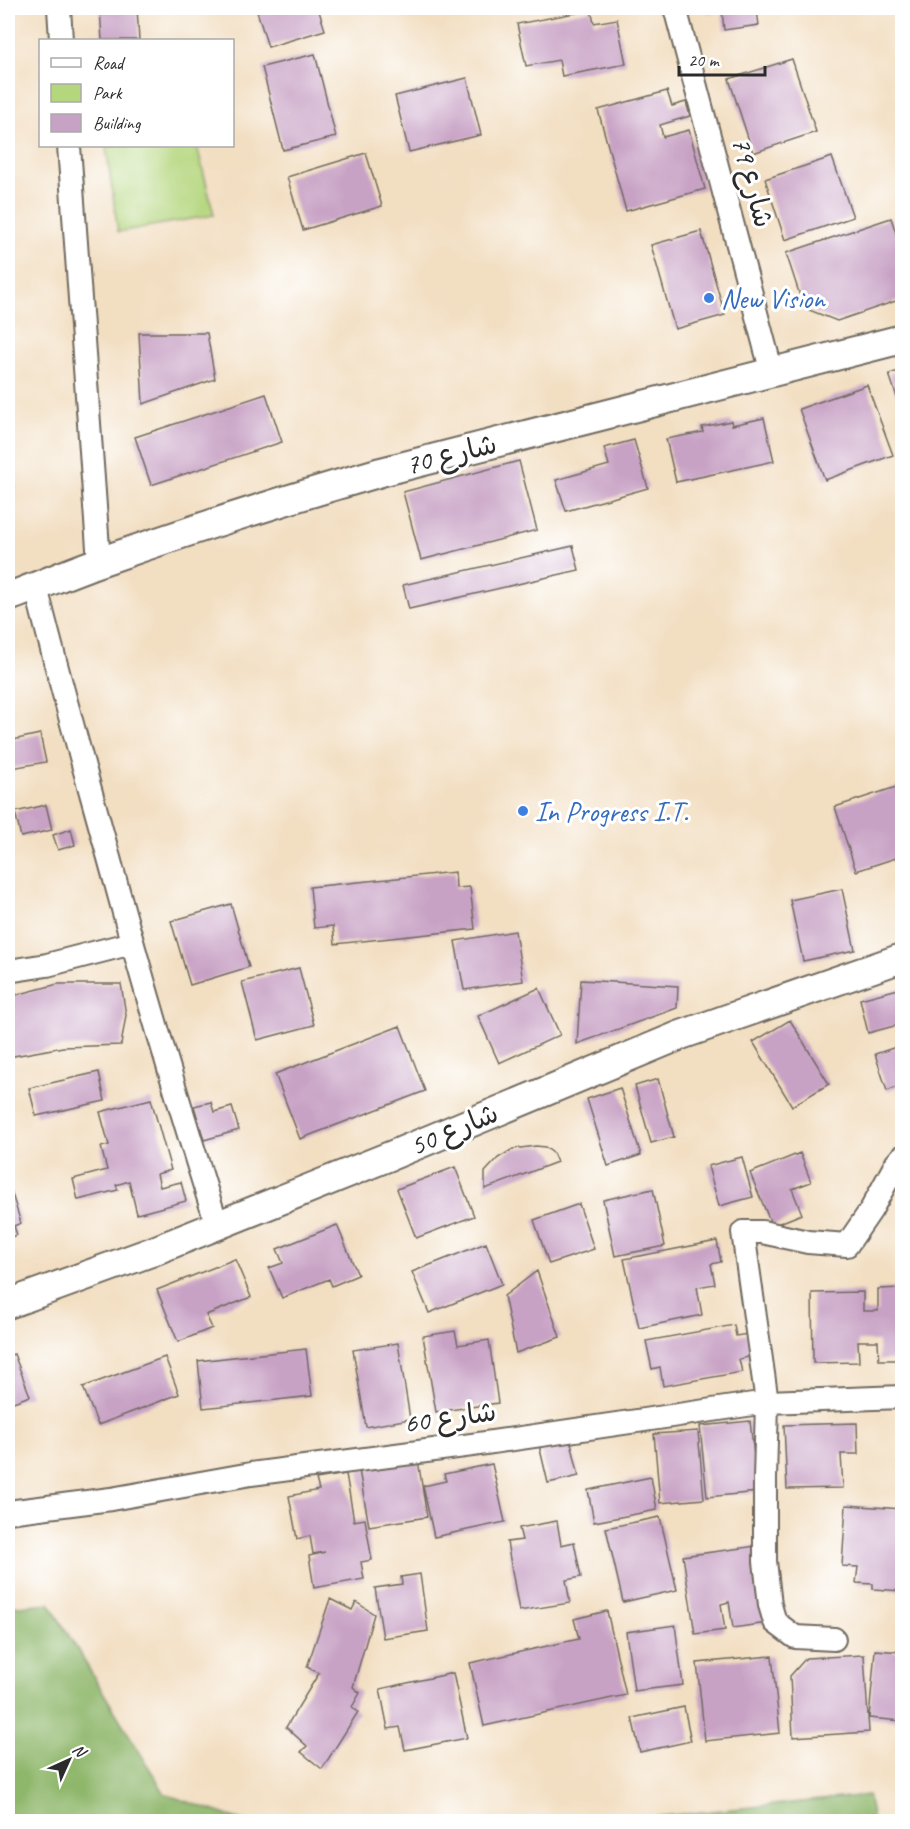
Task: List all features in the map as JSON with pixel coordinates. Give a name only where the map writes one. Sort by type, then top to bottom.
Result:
[{"type":"street","points":[[59,8],[61,39]]},
{"type":"street","name":"شارع 79","points":[[675,8],[772,373]]},
{"type":"street","points":[[69,147],[99,562]]},
{"type":"street","name":"شارع 70","points":[[8,597],[99,562],[303,495],[381,472],[903,339]]},
{"type":"street","points":[[36,587],[132,943],[217,1225]]},
{"type":"street","points":[[8,971],[47,965],[132,943]]},
{"type":"street","name":"شارع 50","points":[[8,1304],[151,1252],[681,1035],[903,958]]},
{"type":"street","points":[[834,1639],[795,1637],[775,1622],[772,1613],[765,1562],[767,1402],[743,1232],[762,1232],[808,1242],[847,1245],[872,1210],[896,1164],[903,1157]]},
{"type":"street","name":"شارع 60","points":[[8,1512],[111,1499],[251,1474],[472,1445],[767,1402],[903,1397]]},
{"type":"green space","points":[[106,147],[197,147],[214,215],[118,232]]},
{"type":"green space","points":[[49,1603],[165,1794],[244,1821],[8,1821],[8,1607]]},
{"type":"green space","points":[[868,1795],[873,1821],[616,1821]]},
{"type":"building","points":[[100,8],[137,8],[139,39],[102,39]]},
{"type":"building","points":[[256,8],[318,8],[325,30],[268,47]]},
{"type":"building","points":[[707,8],[776,9],[757,11],[759,25],[724,30],[722,11],[708,13]]},
{"type":"building","points":[[591,10],[594,23],[617,19],[626,64],[562,76],[559,60],[526,66],[517,24]]},
{"type":"building","points":[[315,54],[336,137],[283,150],[262,67]]},
{"type":"building","points":[[792,59],[816,132],[753,153],[729,79]]},
{"type":"building","points":[[467,78],[481,135],[409,152],[395,96]]},
{"type":"building","points":[[667,91],[672,106],[686,102],[690,116],[660,125],[663,137],[689,130],[705,189],[626,211],[598,110]]},
{"type":"building","points":[[366,153],[382,206],[303,230],[287,177]]},
{"type":"building","points":[[832,157],[853,217],[785,240],[765,179]]},
{"type":"building","points":[[891,218],[902,251],[902,299],[837,321],[804,308],[786,253]]},
{"type":"building","points":[[701,231],[725,315],[675,329],[651,245]]},
{"type":"building","points":[[139,333],[207,333],[215,379],[143,404]]},
{"type":"building","points":[[902,370],[902,412],[889,374]]},
{"type":"building","points":[[867,385],[893,455],[825,480],[799,409]]},
{"type":"building","points":[[266,394],[282,442],[151,485],[135,437]]},
{"type":"building","points":[[764,418],[774,461],[676,482],[666,439],[703,432],[702,427],[731,421],[732,425]]},
{"type":"building","points":[[8,437],[14,492],[8,499]]},
{"type":"building","points":[[634,440],[648,488],[566,511],[556,480],[609,465],[604,448]]},
{"type":"building","points":[[519,461],[537,530],[421,560],[403,492]]},
{"type":"building","points":[[573,546],[579,570],[409,609],[403,585]]},
{"type":"building","points":[[40,734],[46,762],[12,768],[8,741]]},
{"type":"building","points":[[902,785],[902,856],[856,871],[835,807]]},
{"type":"building","points":[[46,805],[52,830],[21,837],[15,812]]},
{"type":"building","points":[[71,829],[75,845],[58,850],[53,835]]},
{"type":"building","points":[[455,872],[456,888],[470,887],[475,929],[335,944],[333,926],[314,928],[310,887]]},
{"type":"building","points":[[842,889],[855,950],[803,961],[790,900]]},
{"type":"building","points":[[231,904],[249,967],[190,985],[171,921]]},
{"type":"building","points":[[515,931],[523,981],[464,990],[455,941]]},
{"type":"building","points":[[299,968],[314,1025],[257,1040],[242,982]]},
{"type":"building","points":[[581,980],[678,986],[677,1008],[577,1044]]},
{"type":"building","points":[[58,984],[121,984],[126,1015],[121,1045],[63,1047],[8,1057],[8,997]]},
{"type":"building","points":[[539,988],[560,1035],[499,1063],[478,1016]]},
{"type":"building","points":[[902,988],[902,1024],[868,1033],[860,999]]},
{"type":"building","points":[[790,1020],[829,1084],[792,1106],[753,1042]]},
{"type":"building","points":[[400,1026],[425,1091],[300,1139],[275,1074]]},
{"type":"building","points":[[902,1045],[902,1085],[887,1091],[875,1054]]},
{"type":"building","points":[[99,1072],[105,1101],[36,1116],[29,1088]]},
{"type":"building","points":[[658,1079],[674,1137],[651,1143],[635,1086]]},
{"type":"building","points":[[620,1088],[641,1155],[608,1166],[587,1099]]},
{"type":"building","points":[[151,1099],[171,1170],[157,1174],[160,1187],[181,1182],[186,1201],[137,1214],[129,1181],[116,1185],[118,1190],[78,1200],[73,1179],[107,1170],[101,1147],[109,1145],[100,1112]]},
{"type":"building","points":[[211,1102],[214,1112],[232,1107],[239,1130],[204,1140],[194,1106]]},
{"type":"building","points":[[545,1147],[553,1153],[557,1162],[485,1189],[485,1172],[498,1158],[513,1149]]},
{"type":"building","points":[[800,1153],[811,1182],[792,1189],[802,1214],[772,1226],[750,1173]]},
{"type":"building","points":[[742,1157],[753,1197],[719,1206],[708,1166]]},
{"type":"building","points":[[455,1167],[474,1216],[416,1238],[397,1189]]},
{"type":"building","points":[[8,1181],[21,1223],[14,1226],[17,1235],[8,1238]]},
{"type":"building","points":[[653,1189],[665,1246],[615,1256],[603,1200]]},
{"type":"building","points":[[579,1204],[594,1249],[549,1264],[534,1220]]},
{"type":"building","points":[[337,1225],[358,1275],[332,1286],[329,1279],[282,1298],[269,1268],[283,1263],[277,1249]]},
{"type":"building","points":[[717,1241],[721,1262],[711,1264],[715,1284],[697,1287],[702,1315],[639,1328],[624,1259]]},
{"type":"building","points":[[486,1243],[502,1284],[429,1313],[412,1272]]},
{"type":"building","points":[[235,1259],[251,1297],[206,1315],[212,1328],[178,1342],[157,1290]]},
{"type":"building","points":[[537,1271],[560,1337],[516,1353],[504,1296]]},
{"type":"building","points":[[902,1288],[902,1360],[879,1360],[878,1341],[858,1341],[859,1362],[813,1363],[812,1293],[863,1292],[863,1311],[878,1311],[878,1289]]},
{"type":"building","points":[[734,1325],[736,1336],[748,1334],[753,1356],[739,1359],[742,1372],[663,1386],[660,1367],[652,1369],[646,1341]]},
{"type":"building","points":[[455,1331],[458,1345],[489,1340],[498,1403],[436,1412],[423,1336]]},
{"type":"building","points":[[398,1343],[410,1419],[366,1427],[353,1350]]},
{"type":"building","points":[[306,1349],[312,1396],[203,1408],[198,1361]]},
{"type":"building","points":[[14,1354],[30,1396],[8,1404],[8,1356]]},
{"type":"building","points":[[165,1357],[179,1394],[98,1425],[83,1387]]},
{"type":"building","points":[[750,1421],[758,1492],[707,1497],[700,1426]]},
{"type":"building","points":[[857,1423],[858,1454],[841,1454],[843,1488],[787,1489],[784,1425]]},
{"type":"building","points":[[698,1431],[704,1499],[660,1503],[654,1434]]},
{"type":"building","points":[[570,1438],[579,1476],[548,1483],[539,1445]]},
{"type":"building","points":[[418,1460],[427,1517],[369,1526],[359,1470]]},
{"type":"building","points":[[492,1464],[505,1522],[434,1537],[423,1486],[446,1481],[444,1474]]},
{"type":"building","points":[[346,1474],[354,1521],[365,1519],[372,1560],[361,1562],[364,1579],[314,1588],[309,1556],[325,1552],[313,1554],[310,1536],[297,1539],[289,1496],[319,1490],[316,1479]]},
{"type":"building","points":[[651,1477],[657,1510],[594,1522],[588,1490]]},
{"type":"building","points":[[846,1505],[902,1509],[902,1591],[873,1589],[873,1584],[856,1583],[858,1567],[842,1566]]},
{"type":"building","points":[[660,1517],[677,1590],[623,1602],[606,1528]]},
{"type":"building","points":[[557,1521],[561,1545],[574,1542],[581,1577],[566,1580],[570,1603],[519,1611],[507,1542],[522,1540],[519,1528]]},
{"type":"building","points":[[756,1546],[767,1623],[733,1628],[729,1602],[721,1604],[725,1630],[695,1634],[683,1556]]},
{"type":"building","points":[[420,1574],[428,1631],[383,1638],[375,1588],[402,1584],[401,1577]]},
{"type":"building","points":[[330,1599],[352,1610],[356,1602],[374,1614],[353,1687],[360,1693],[352,1707],[358,1712],[322,1769],[301,1752],[307,1746],[286,1727],[319,1673],[307,1667]]},
{"type":"building","points":[[607,1611],[626,1695],[484,1726],[470,1663],[579,1639],[574,1619]]},
{"type":"building","points":[[675,1625],[683,1685],[634,1691],[626,1632]]},
{"type":"building","points":[[875,1650],[902,1652],[902,1721],[869,1718]]},
{"type":"building","points":[[864,1655],[869,1732],[793,1737],[790,1676],[806,1658]]},
{"type":"building","points":[[772,1656],[780,1733],[705,1741],[697,1663]]},
{"type":"building","points":[[453,1673],[467,1738],[405,1750],[400,1727],[388,1729],[380,1689]]},
{"type":"building","points":[[684,1707],[691,1741],[640,1752],[632,1718]]},
{"type":"place","name":"New Vision","points":[[709,298]]},
{"type":"place","name":"In Progress I.T.","points":[[523,811]]}]
